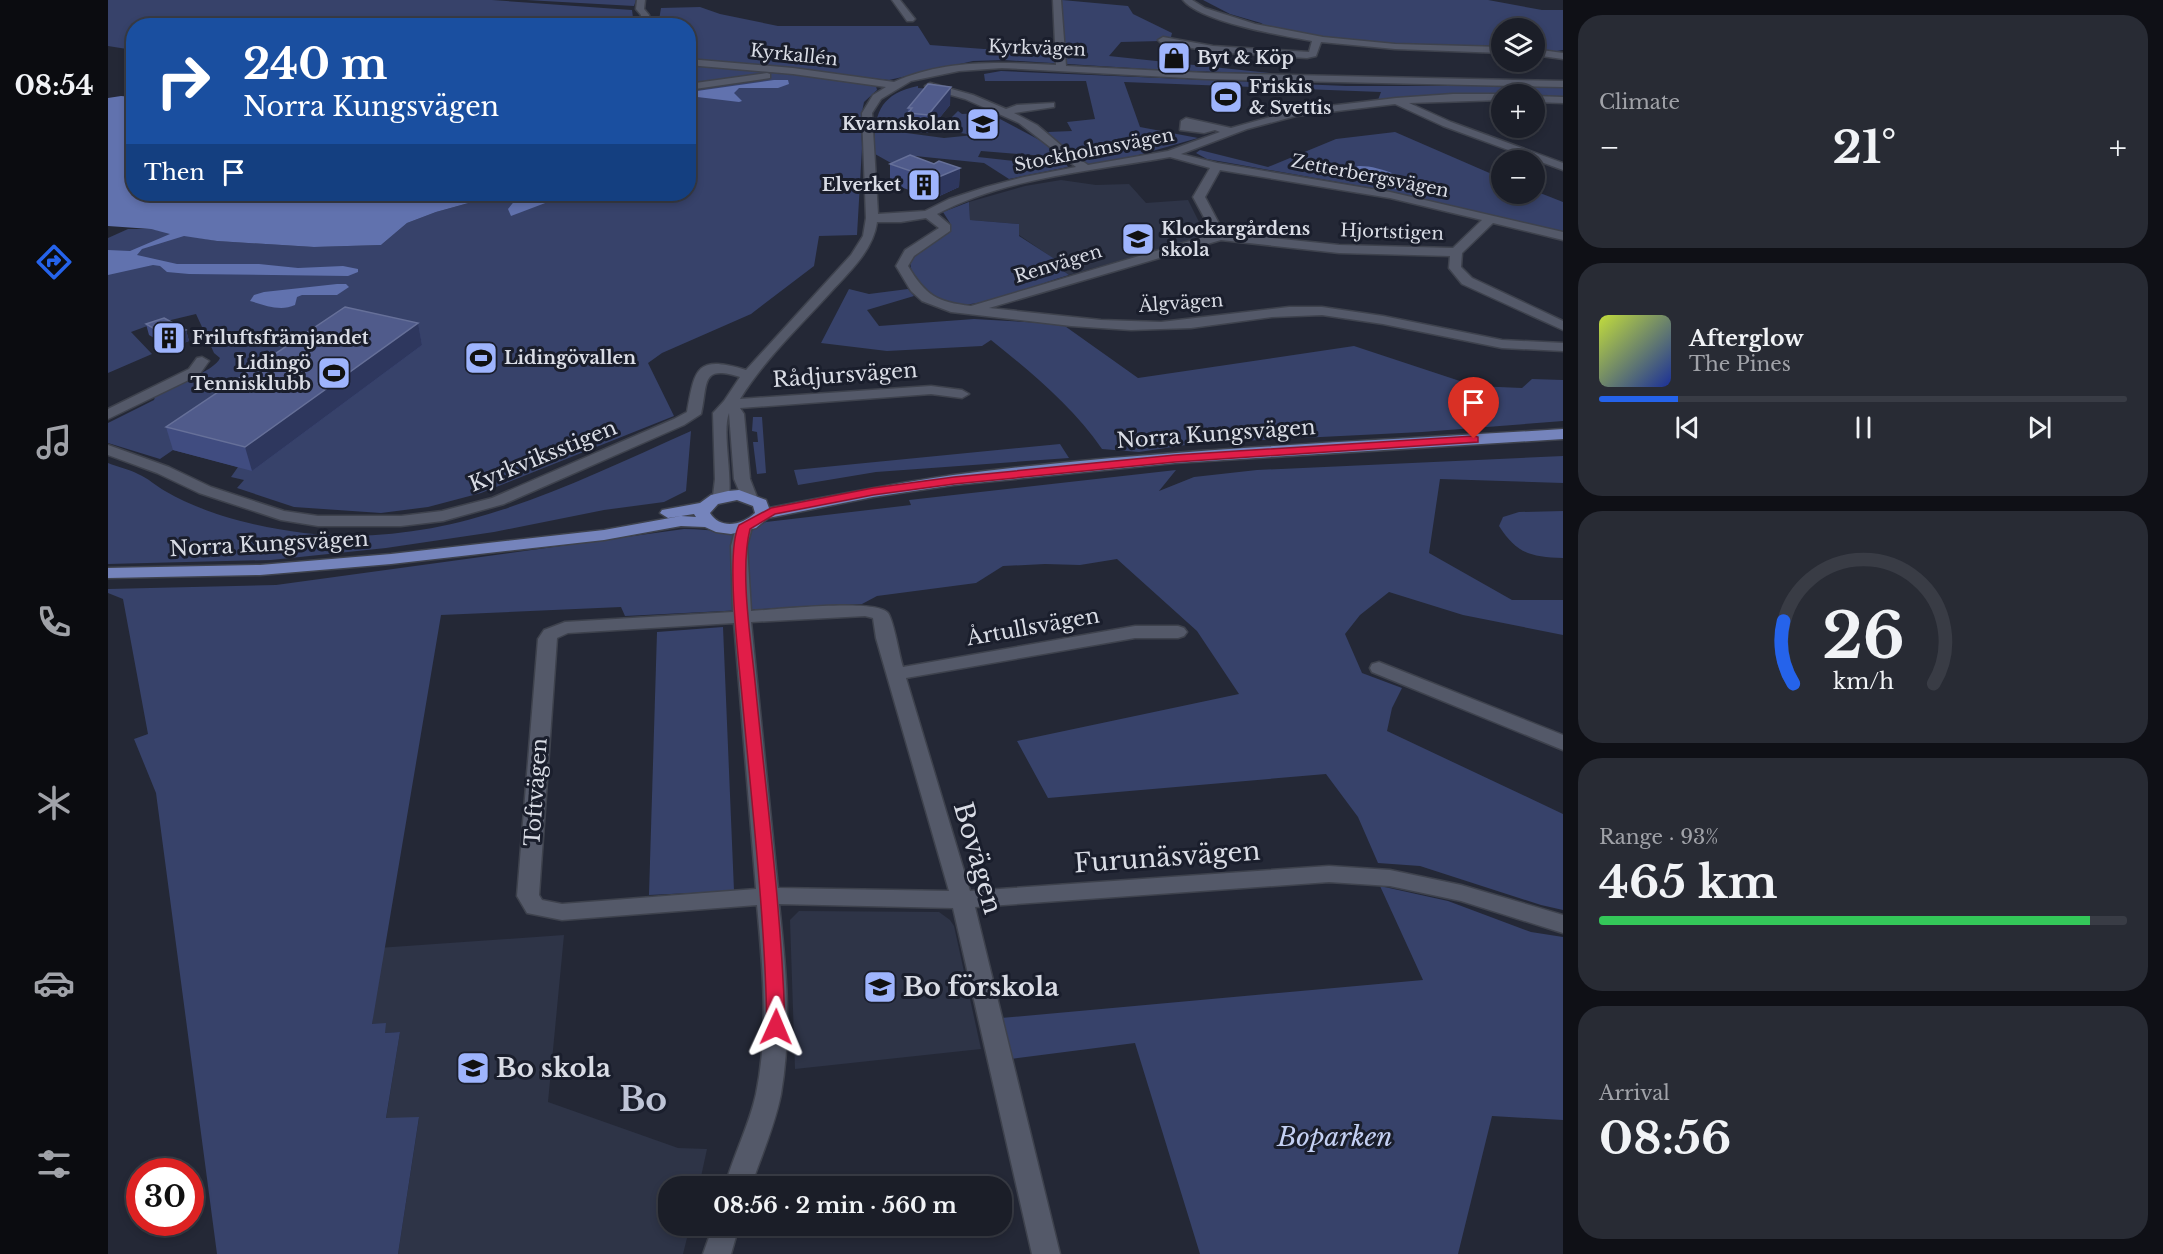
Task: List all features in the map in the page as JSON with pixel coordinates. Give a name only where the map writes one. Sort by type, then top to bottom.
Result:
[{"type":"main road","name":"Norra Kungsvägen","points":[[763,514],[873,492],[954,480],[1175,458],[1563,434]]},
{"type":"main road","name":"Norra Kungsvägen","points":[[752,498],[789,499],[873,492]]},
{"type":"main road","points":[[711,519],[721,496],[739,495],[752,498],[764,508],[763,514],[759,521],[741,537]]},
{"type":"main road","name":"Norra Kungsvägen","points":[[108,573],[260,570],[463,553],[711,519]]},
{"type":"street","points":[[640,0],[640,9],[645,18]]},
{"type":"street","points":[[896,0],[910,18]]},
{"type":"street","points":[[1057,0],[1061,67]]},
{"type":"street","points":[[1187,0],[1196,8],[1245,25],[1318,38],[1395,47],[1491,50]]},
{"type":"street","points":[[1164,40],[1213,49],[1307,55],[1313,54],[1318,38]]},
{"type":"street","points":[[1545,54],[1563,56]]},
{"type":"street","name":"Kyrkallén","points":[[696,63],[792,71],[895,85]]},
{"type":"street","name":"Kyrkvägen","points":[[721,496],[723,479],[720,414],[730,404],[750,375],[856,257],[869,236],[872,218],[867,113],[877,97],[895,85],[908,79],[959,68],[1002,65],[1206,76],[1563,84]]},
{"type":"street","points":[[696,86],[792,71]]},
{"type":"street","points":[[930,86],[951,90],[1004,112],[1034,128],[1069,160],[1087,169]]},
{"type":"street","name":"Stockholmsvägen","points":[[872,218],[901,218],[928,214],[953,201],[990,189],[1024,180],[1170,154],[1230,131],[1295,114],[1396,101],[1491,97]]},
{"type":"street","points":[[1545,99],[1563,100]]},
{"type":"street","points":[[1396,101],[1447,124],[1563,167]]},
{"type":"street","points":[[1004,112],[1017,108],[1050,105]]},
{"type":"street","points":[[1214,127],[1230,131]]},
{"type":"street","name":"Zetterbergsvägen","points":[[1170,154],[1217,166],[1390,195],[1563,236]]},
{"type":"street","points":[[1217,166],[1199,196],[1220,236]]},
{"type":"street","name":"Älgvägen","points":[[928,214],[938,219],[946,228],[938,236],[906,255],[902,266],[922,297],[938,305],[1121,324],[1191,324],[1284,310],[1320,311],[1355,314],[1514,347],[1563,347]]},
{"type":"street","points":[[1490,219],[1456,252],[1455,268],[1467,281],[1563,326]]},
{"type":"street","name":"Hjortstigen","points":[[1220,236],[1339,249],[1456,252]]},
{"type":"street","name":"Renvägen","points":[[969,310],[1077,276],[1220,236]]},
{"type":"street","points":[[108,415],[194,372],[202,361]]},
{"type":"street","name":"Kyrkviksstigen","points":[[108,450],[163,470],[205,490],[281,515],[318,521],[401,521],[443,516],[498,501],[679,422],[694,414],[699,379],[708,369],[720,366],[750,375]]},
{"type":"street","name":"Rådjursvägen","points":[[730,404],[931,390],[962,394]]},
{"type":"street","points":[[730,404],[737,414],[742,479],[752,498]]},
{"type":"street","points":[[711,519],[741,537],[742,617],[776,990],[775,1045],[768,1096],[741,1176]]},
{"type":"street","name":"Bovägen","points":[[742,617],[844,611],[879,614],[882,618],[885,638],[962,900],[1046,1254]]},
{"type":"street","name":"Toftvägen","points":[[742,617],[565,628],[550,634],[547,639],[528,896],[535,907],[562,912],[769,897]]},
{"type":"street","name":"Årtullsvägen","points":[[896,674],[1135,632],[1178,632]]},
{"type":"street","points":[[1379,668],[1563,743]]},
{"type":"street","name":"Furunäsvägen","points":[[769,897],[962,900],[1329,874],[1389,878],[1461,893],[1563,924]]},
{"type":"street","points":[[717,1254],[723,1236]]},
{"type":"shaded area","points":[[774,80],[788,80],[789,84],[778,88],[739,88],[734,93],[742,101],[739,102],[696,97],[696,91]]},
{"type":"shaded area","points":[[126,96],[126,201],[476,201],[407,223],[381,245],[314,247],[217,241],[184,236],[142,249],[137,255],[177,264],[259,264],[298,268],[343,266],[358,269],[358,272],[348,276],[189,274],[167,272],[160,266],[153,265],[108,275],[108,250],[130,251],[170,234],[151,229],[108,226],[108,98]]},
{"type":"shaded area","points":[[1356,167],[1376,168],[1395,174],[1414,184],[1426,196],[1388,187],[1388,185],[1372,180]]},
{"type":"shaded area","points":[[1061,180],[1096,185],[1129,184],[1146,203],[1188,200],[1206,236],[1069,275],[1054,265],[1060,263],[1019,235],[1019,224],[970,220],[969,202],[1025,186]]},
{"type":"shaded area","points":[[514,201],[551,201],[511,216],[508,209]]},
{"type":"shaded area","points":[[346,284],[349,287],[337,295],[302,295],[297,297],[295,305],[284,308],[250,301],[254,295],[264,292]]},
{"type":"shaded area","name":"Bo förskola","points":[[799,911],[939,912],[950,920],[954,926],[981,1049],[795,1069],[790,920]]},
{"type":"shaded area","name":"Bo skola","points":[[564,935],[548,1102],[678,1148],[707,1149],[701,1176],[658,1176],[658,1236],[688,1236],[683,1254],[398,1254],[419,1118],[386,1119],[400,1032],[385,1033],[372,1024],[378,948]]},
{"type":"green space","points":[[108,0],[492,0],[632,10],[633,18],[126,18],[126,49],[108,46]]},
{"type":"green space","points":[[526,0],[636,0],[634,6]]},
{"type":"green space","points":[[1062,0],[1128,6],[1133,14],[1172,33],[1171,37],[1161,41],[1121,42],[1109,56],[1278,74],[1163,70],[1004,60],[973,61],[889,80],[696,61],[696,18],[659,18],[661,8],[700,7],[720,14],[778,26],[918,26],[930,45],[984,49],[1059,48]]},
{"type":"green space","points":[[1203,0],[1488,0],[1542,10],[1563,10],[1563,50],[1557,51],[1563,58],[1545,57],[1545,18],[1491,18],[1491,53],[1381,46],[1277,33],[1261,23],[1230,14]]},
{"type":"green space","points":[[696,65],[868,82],[876,86],[877,90],[864,102],[861,117],[862,148],[857,235],[819,236],[814,266],[751,314],[662,353],[648,363],[674,416],[481,493],[428,507],[381,513],[294,507],[237,488],[244,480],[231,477],[238,467],[173,450],[160,459],[108,443],[108,423],[154,400],[156,394],[210,368],[220,358],[214,353],[196,314],[131,332],[152,354],[108,373],[108,238],[128,229],[151,229],[217,241],[314,247],[381,245],[407,223],[476,201],[541,203],[547,201],[696,201]]},
{"type":"green space","points":[[1001,71],[1346,86],[1491,86],[1491,95],[1378,100],[1381,92],[1124,82],[1140,127],[1198,138],[1121,160],[1087,165],[1065,153],[1048,132],[1072,131],[1067,122],[1095,119],[1086,81],[985,81],[984,74]]},
{"type":"green space","points":[[918,86],[918,88],[930,89],[911,108],[899,132],[944,138],[974,135],[953,132],[947,128],[950,119],[958,111],[962,114],[981,113],[969,127],[987,130],[1000,119],[1047,144],[1061,157],[1048,159],[1045,156],[981,151],[978,157],[1014,161],[1015,165],[1048,166],[1049,163],[1065,162],[1068,167],[1009,179],[984,163],[915,156],[891,163],[875,154],[875,129],[880,110],[894,95]]},
{"type":"green space","points":[[1545,86],[1563,87],[1563,99],[1545,98]]},
{"type":"green space","points":[[1395,132],[1491,174],[1491,204],[1545,204],[1545,195],[1563,202],[1563,232],[1377,189],[1207,159],[1196,153],[1200,150],[1268,167],[1336,139]]},
{"type":"green space","points":[[969,202],[970,220],[1019,224],[1019,236],[1061,263],[1055,265],[1069,275],[1003,297],[976,303],[949,304],[932,297],[915,277],[911,258],[913,254],[950,229],[950,223],[943,212]]},
{"type":"green space","points":[[849,289],[869,294],[908,289],[914,296],[867,310],[879,326],[974,319],[1062,324],[1138,378],[1354,346],[1475,386],[1522,388],[1532,379],[1563,380],[1563,421],[1422,432],[1199,443],[1139,452],[1102,449],[1065,404],[991,340],[982,346],[887,351],[821,343]]},
{"type":"green space","points":[[753,417],[762,417],[766,473],[757,474],[753,442],[758,442],[757,432],[752,431]]},
{"type":"green space","points":[[691,431],[686,491],[664,502],[604,510],[494,532],[386,548],[271,560],[108,564],[108,463],[135,472],[179,498],[223,516],[288,531],[350,536],[408,532],[464,521],[520,504]]},
{"type":"green space","points":[[1060,444],[1069,458],[876,472],[798,485],[794,470]]},
{"type":"green space","points":[[1563,456],[1563,483],[1440,479],[1429,553],[1512,600],[1563,600],[1563,635],[1463,615],[1389,592],[1360,615],[1345,634],[1362,673],[1402,688],[1392,708],[1387,731],[1563,814],[1563,910],[1420,866],[1378,863],[1358,817],[1326,774],[1048,798],[1017,741],[1239,694],[1197,631],[1117,559],[1080,565],[1003,566],[976,583],[877,596],[862,604],[625,616],[621,607],[441,615],[372,1024],[386,1023],[385,1033],[400,1032],[386,1118],[419,1117],[398,1254],[217,1254],[156,793],[134,739],[148,734],[123,599],[108,593],[108,589],[276,585],[684,529],[725,531],[746,529],[766,522],[911,505],[909,500],[1176,470],[1159,491],[1194,477],[1257,470]]},
{"type":"green space","points":[[1563,511],[1563,558],[1542,557],[1526,552],[1512,543],[1499,526],[1503,517],[1519,512]]},
{"type":"green space","points":[[723,627],[734,891],[649,895],[657,632]]},
{"type":"green space","name":"Boparken","points":[[1380,886],[1448,901],[1531,932],[1563,937],[1563,1120],[1492,1116],[1458,1254],[1200,1254],[1135,1043],[1011,1059],[1001,1018],[1423,980]]},
{"type":"building","points":[[928,84],[951,87],[928,115],[908,113],[912,108],[908,108]]},
{"type":"building","points":[[910,155],[934,164],[939,161],[960,168],[934,179],[890,164]]},
{"type":"building","points":[[345,307],[418,323],[245,447],[166,427]]},
{"type":"building","points":[[164,318],[186,330],[168,337],[146,324]]},
{"type":"place","name":"Byt & Köp","points":[[1174,58]]},
{"type":"place","name":"Friskis & Svettis","points":[[1226,97]]},
{"type":"place","name":"Kvarnskolan","points":[[983,124]]},
{"type":"place","name":"Elverket","points":[[924,185]]},
{"type":"place","name":"Klockargårdens skola","points":[[1138,239]]},
{"type":"place","name":"Friluftsfrämjandet","points":[[169,338]]},
{"type":"place","name":"Lidingövallen","points":[[481,358]]},
{"type":"place","name":"Lidingö Tennisklubb","points":[[334,373]]},
{"type":"place","name":"Bo förskola","points":[[880,987]]},
{"type":"place","name":"Bo skola","points":[[473,1068]]},
{"type":"district","name":"Bo","points":[[643,1099]]},
{"type":"route","points":[[776,1027],[776,990],[767,875],[742,617],[739,546],[744,527],[759,521],[763,514],[771,512],[873,492],[954,480],[1175,458],[1474,439]]}]
